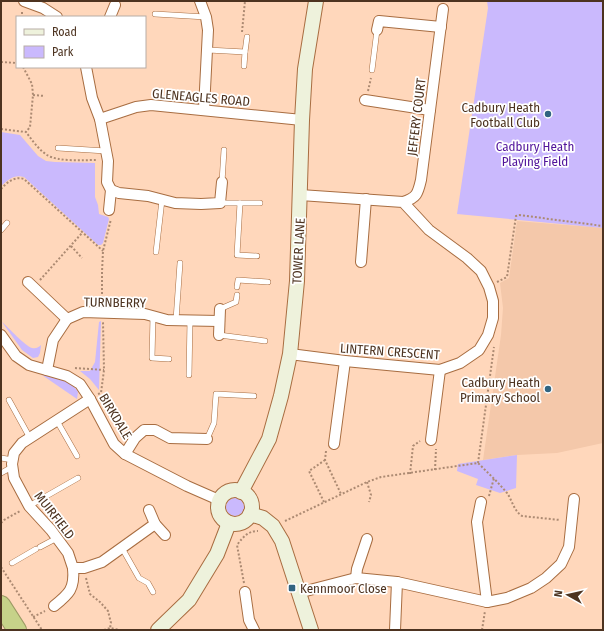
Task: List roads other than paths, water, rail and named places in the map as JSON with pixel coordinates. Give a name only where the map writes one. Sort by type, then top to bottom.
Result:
[{"type":"highway","points":[[1,605],[17,630]]},
{"type":"street","points":[[24,1],[43,8],[55,16]]},
{"type":"street","points":[[200,1],[206,17],[208,30],[204,109]]},
{"type":"street","name":"TOWER LANE","points":[[241,492],[269,439],[281,396],[290,354],[297,281],[305,69],[316,1]]},
{"type":"street","points":[[110,16],[116,5]]},
{"type":"street","name":"JEFFERY COURT","points":[[404,202],[413,199],[418,192],[421,180],[443,9]]},
{"type":"street","points":[[378,30],[379,21],[441,27]]},
{"type":"street","points":[[86,68],[92,98],[100,119],[108,161],[107,182],[111,190],[109,210]]},
{"type":"street","points":[[365,100],[430,110]]},
{"type":"street","name":"GLENEAGLES ROAD","points":[[100,119],[136,107],[151,105],[204,109],[302,120]]},
{"type":"street","points":[[111,190],[119,193],[148,196],[175,203],[220,203],[222,182]]},
{"type":"street","points":[[300,195],[404,202]]},
{"type":"street","points":[[361,262],[366,200]]},
{"type":"street","name":"LINTERN CRESCENT","points":[[290,354],[440,370],[460,363],[479,350],[488,335],[493,318],[493,301],[489,287],[481,271],[467,258],[429,230],[404,202]]},
{"type":"street","points":[[31,284],[67,319],[53,340],[47,370]]},
{"type":"street","points":[[219,335],[220,309]]},
{"type":"street","name":"TURNBERRY","points":[[67,319],[83,312],[145,314],[167,320],[219,321]]},
{"type":"street","name":"BIRKDALE","points":[[1,335],[16,356],[29,365],[67,376],[80,384],[90,399],[114,444],[125,454],[187,486],[219,500]]},
{"type":"street","points":[[334,444],[345,361]]},
{"type":"street","points":[[431,437],[440,370]]},
{"type":"street","points":[[12,463],[14,453],[22,442],[90,399]]},
{"type":"street","points":[[125,454],[134,438],[144,430],[155,430],[170,438],[207,439]]},
{"type":"street","name":"MUIRFIELD","points":[[12,463],[14,478],[29,506],[68,553],[73,568],[74,577],[69,595],[54,606]]},
{"type":"street","points":[[231,491],[241,492],[250,500],[252,505],[250,514],[238,524],[229,523],[223,520],[220,515],[218,509],[219,500],[223,495],[231,491]]},
{"type":"street","points":[[298,593],[356,578],[397,582],[487,602],[507,598],[531,588],[546,578],[562,564],[569,547],[573,522],[574,499]]},
{"type":"street","points":[[481,502],[477,522],[487,602]]},
{"type":"street","points":[[149,510],[155,524],[165,535]]},
{"type":"street","points":[[250,514],[263,518],[273,526],[282,541],[311,630]]},
{"type":"street","points":[[158,630],[189,600],[217,554],[229,523]]},
{"type":"street","points":[[73,568],[84,568],[102,562],[155,524]]},
{"type":"street","points":[[356,578],[357,569],[367,539]]},
{"type":"street","points":[[396,630],[397,582]]},
{"type":"street","points":[[245,592],[249,620],[254,630]]},
{"type":"lane","points":[[155,14],[206,17]]},
{"type":"lane","points":[[372,70],[378,30]]},
{"type":"lane","points":[[244,66],[243,52],[247,37]]},
{"type":"lane","points":[[208,50],[243,52]]},
{"type":"lane","points":[[58,148],[106,150]]},
{"type":"lane","points":[[222,182],[224,150]]},
{"type":"lane","points":[[156,252],[162,200]]},
{"type":"lane","points":[[220,203],[260,203]]},
{"type":"lane","points":[[240,203],[237,254],[257,256]]},
{"type":"lane","points":[[1,230],[7,223]]},
{"type":"lane","points":[[176,320],[180,263]]},
{"type":"lane","points":[[237,287],[238,280],[268,282]]},
{"type":"lane","points":[[220,309],[236,302],[237,295]]},
{"type":"lane","points":[[153,316],[152,358],[168,359]]},
{"type":"lane","points":[[189,375],[190,320]]},
{"type":"lane","points":[[219,335],[264,341]]},
{"type":"lane","points":[[207,439],[214,423],[216,394],[254,396]]},
{"type":"lane","points":[[9,400],[30,438]]},
{"type":"lane","points":[[57,421],[77,456]]},
{"type":"lane","points":[[1,458],[12,463],[1,473]]},
{"type":"lane","points":[[29,506],[78,478]]},
{"type":"lane","points":[[12,563],[57,538]]},
{"type":"lane","points":[[122,548],[139,578],[148,583],[153,592]]},
{"type":"place","name":"Cadbury Heath Football Club","points":[[548,114]]},
{"type":"place","name":"Cadbury Heath Primary School","points":[[548,389]]},
{"type":"place","name":"Kennmoor Close","points":[[292,588]]},
{"type":"park label","name":"Cadbury Heath Playing Field","points":[[535,154]]}]
